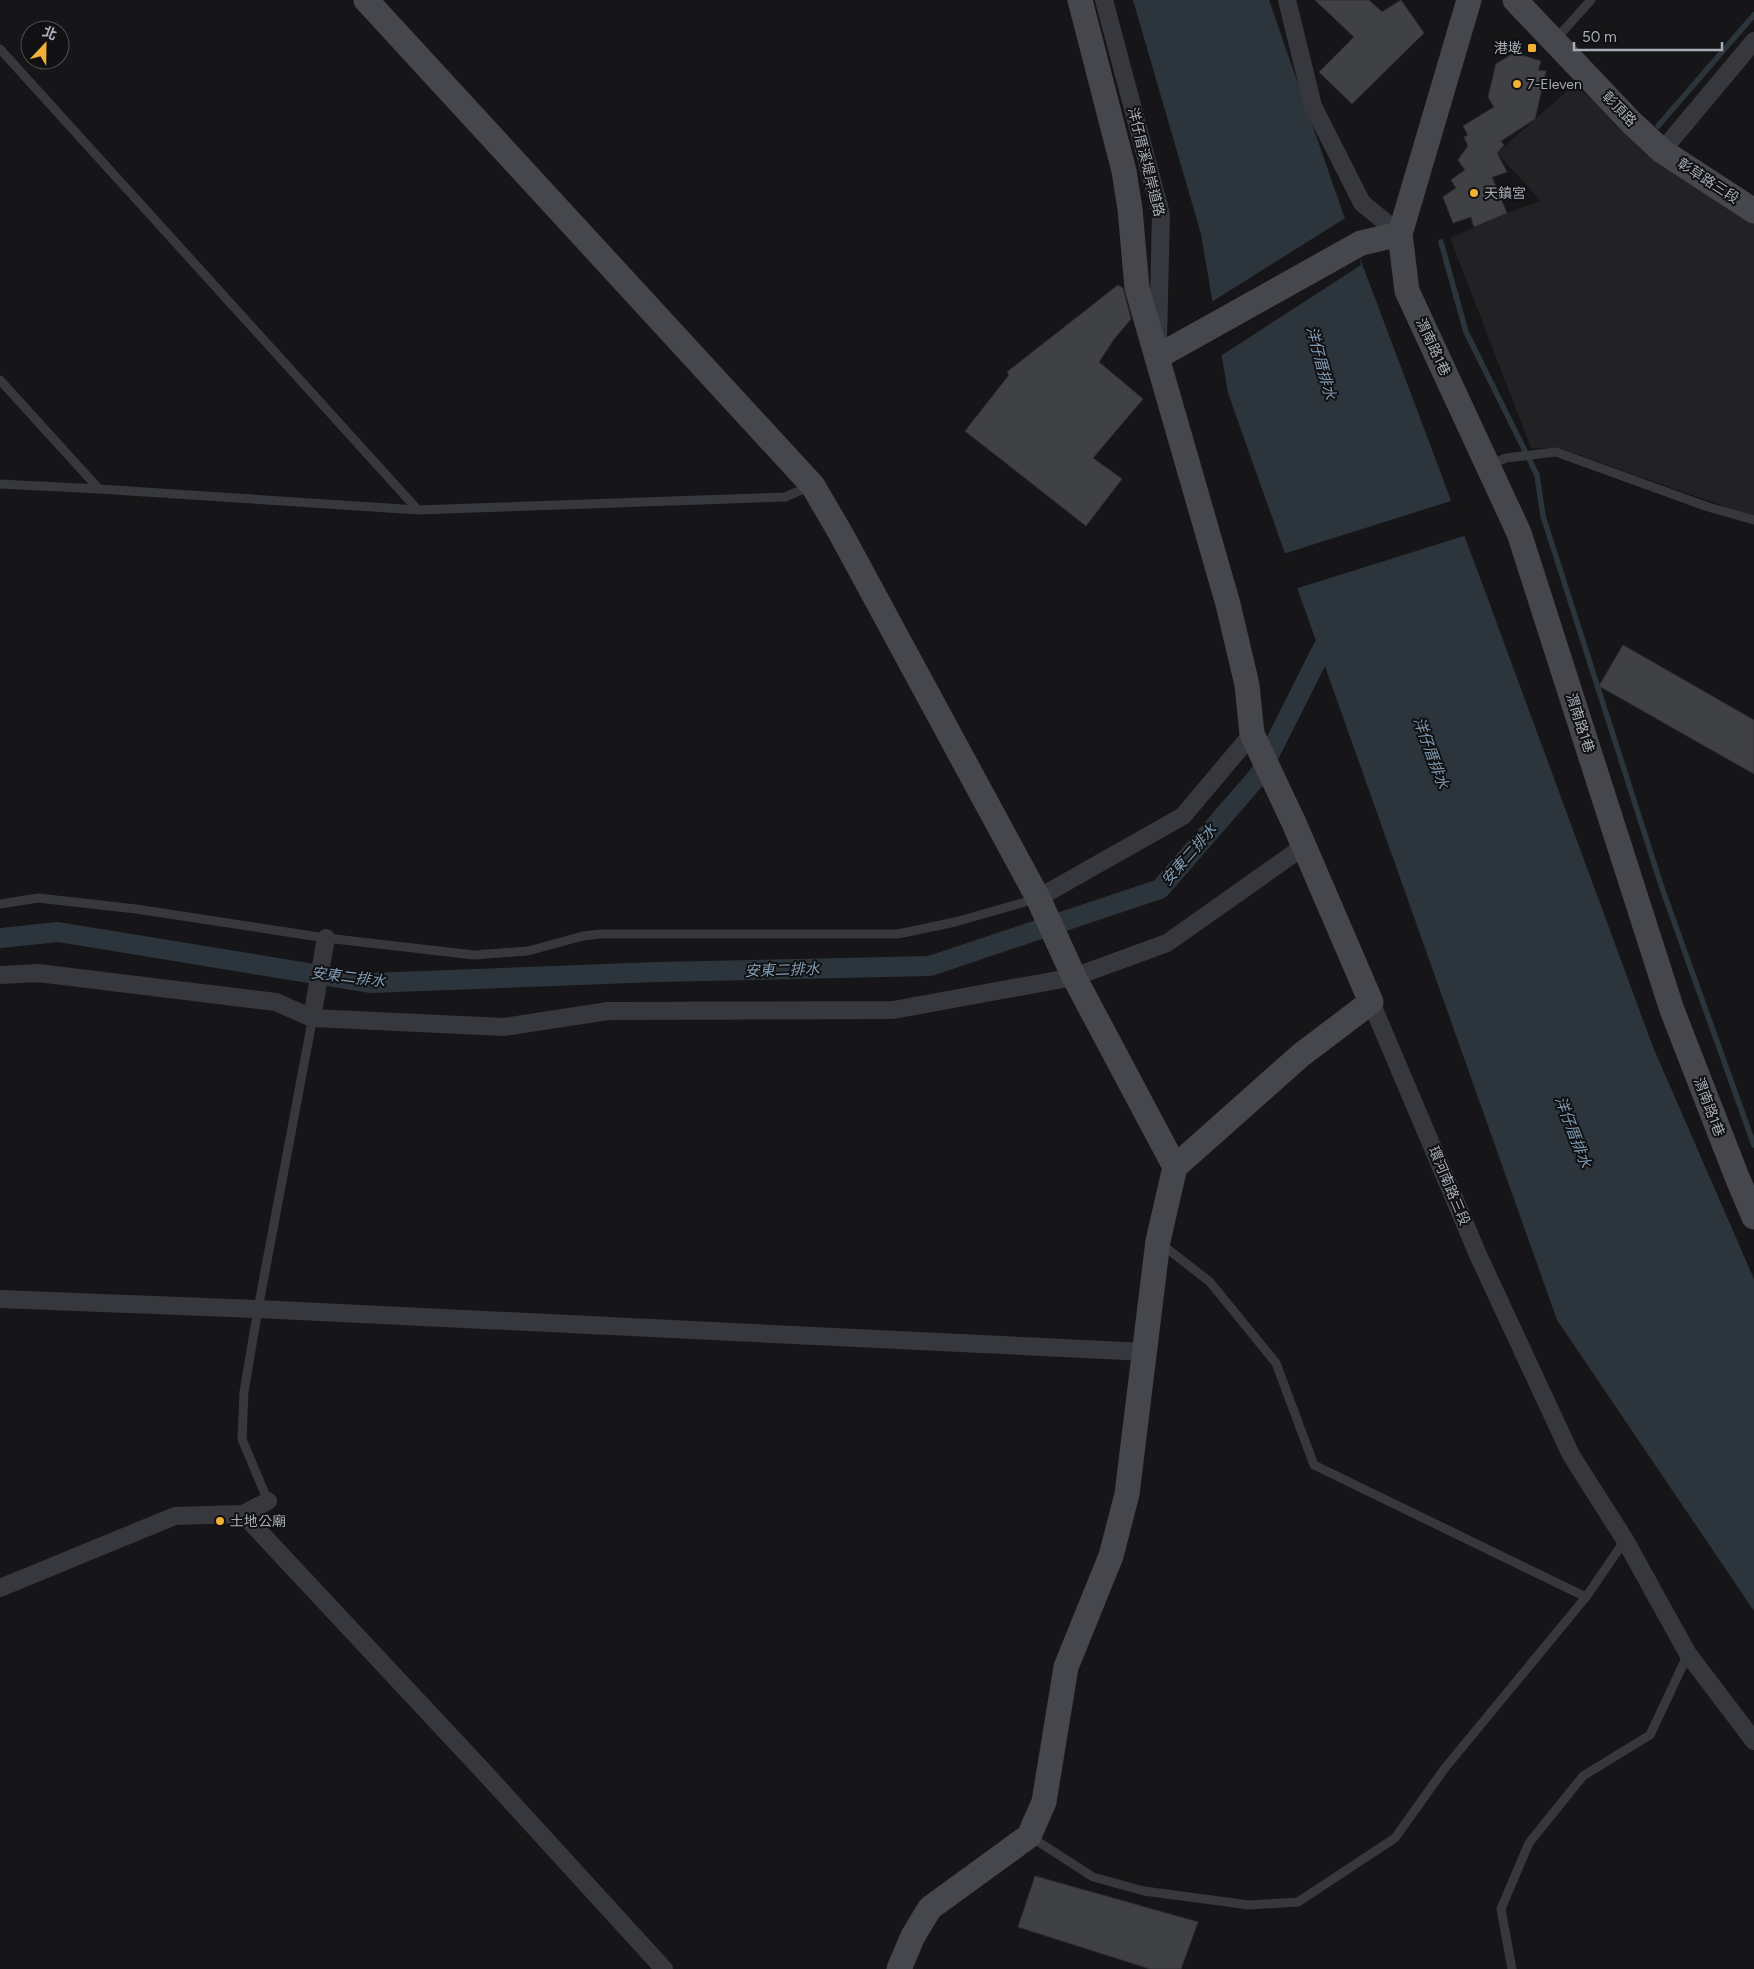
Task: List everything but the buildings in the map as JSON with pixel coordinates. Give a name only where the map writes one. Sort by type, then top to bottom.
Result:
[{"type":"street","points":[[366,0],[813,486],[846,543],[1041,905],[1071,969],[1175,1167]]},
{"type":"street","points":[[1041,905],[1183,816],[1252,734],[1248,685],[1228,604],[1137,288],[1130,208],[1124,171],[1080,0]]},
{"type":"street","name":"洋仔厝溪堤岸道路","points":[[1104,0],[1161,214],[1157,357]]},
{"type":"street","points":[[1287,0],[1313,106],[1362,203],[1400,234]]},
{"type":"street","points":[[1400,234],[1469,0]]},
{"type":"street","name":"彰頂路","points":[[1515,0],[1632,123],[1662,151]]},
{"type":"street","points":[[1662,151],[1754,41]]},
{"type":"street","name":"彰草路三段","points":[[1662,151],[1754,211]]},
{"type":"street","points":[[1157,357],[1361,243],[1400,234]]},
{"type":"street","name":"渭南路1巷","points":[[1400,234],[1407,291],[1519,533],[1672,1010],[1751,1200]]},
{"type":"street","name":"環河南路三段","points":[[1252,734],[1294,823],[1479,1256],[1571,1455],[1625,1540],[1688,1654]]},
{"type":"street","points":[[0,975],[38,972],[276,1002],[313,1012],[504,1027],[608,1011],[893,1010],[1071,969],[1167,943],[1303,847]]},
{"type":"street","points":[[313,1012],[326,938]]},
{"type":"street","points":[[899,1969],[913,1936],[930,1908],[1029,1836],[1044,1802],[1066,1667],[1110,1556],[1127,1494],[1146,1352],[1158,1241],[1175,1167],[1302,1055],[1371,1002]]},
{"type":"street","points":[[0,1299],[258,1309],[1146,1352]]},
{"type":"street","points":[[0,1588],[175,1516],[256,1507],[478,1764],[664,1969]]},
{"type":"street","points":[[1688,1654],[1754,1741]]},
{"type":"lane","points":[[1554,41],[1591,0]]},
{"type":"lane","points":[[0,49],[418,510]]},
{"type":"lane","points":[[0,380],[99,489]]},
{"type":"lane","points":[[1488,465],[1506,458],[1556,452],[1708,507],[1754,520]]},
{"type":"lane","points":[[0,484],[418,510],[785,497],[813,486]]},
{"type":"lane","points":[[0,904],[38,898],[136,909],[326,938],[474,955],[528,951],[583,936],[600,934],[898,934],[1041,905]]},
{"type":"lane","points":[[256,1507],[242,1439],[244,1392],[313,1012]]},
{"type":"lane","points":[[1158,1241],[1210,1282],[1276,1363],[1314,1465],[1586,1597]]},
{"type":"lane","points":[[1029,1836],[1093,1877],[1144,1891],[1249,1905],[1298,1902],[1395,1838],[1445,1768],[1586,1597],[1625,1540]]},
{"type":"lane","points":[[1512,1969],[1501,1909],[1529,1842],[1582,1776],[1650,1735],[1688,1654]]},
{"type":"shaded area","points":[[1574,85],[1662,151],[1754,211],[1754,517],[1560,448],[1531,448],[1450,238],[1507,213],[1541,201],[1497,153]]},
{"type":"water","name":"洋仔厝排水","points":[[1133,0],[1269,0],[1343,213],[1653,1047],[1754,1279],[1754,1611],[1557,1320],[1228,393],[1201,234]]},
{"type":"pier","points":[[1347,217],[1358,245],[1361,265],[1219,357],[1210,303]]},
{"type":"pier","points":[[1454,500],[1467,535],[1295,589],[1283,554]]},
{"type":"waterway","points":[[1658,126],[1754,15]]},
{"type":"waterway","points":[[1441,242],[1466,332],[1537,475],[1543,516],[1662,888],[1754,1145]]},
{"type":"waterway","name":"安東二排水","points":[[0,938],[58,932],[370,983],[657,972],[930,966],[1160,889],[1259,775],[1333,628]]},
{"type":"place","name":"港墘","points":[[1532,48]]},
{"type":"place","name":"7-Eleven","points":[[1517,84]]},
{"type":"place","name":"天鎮宮","points":[[1474,193]]},
{"type":"place","name":"土地公廟","points":[[220,1521]]}]
